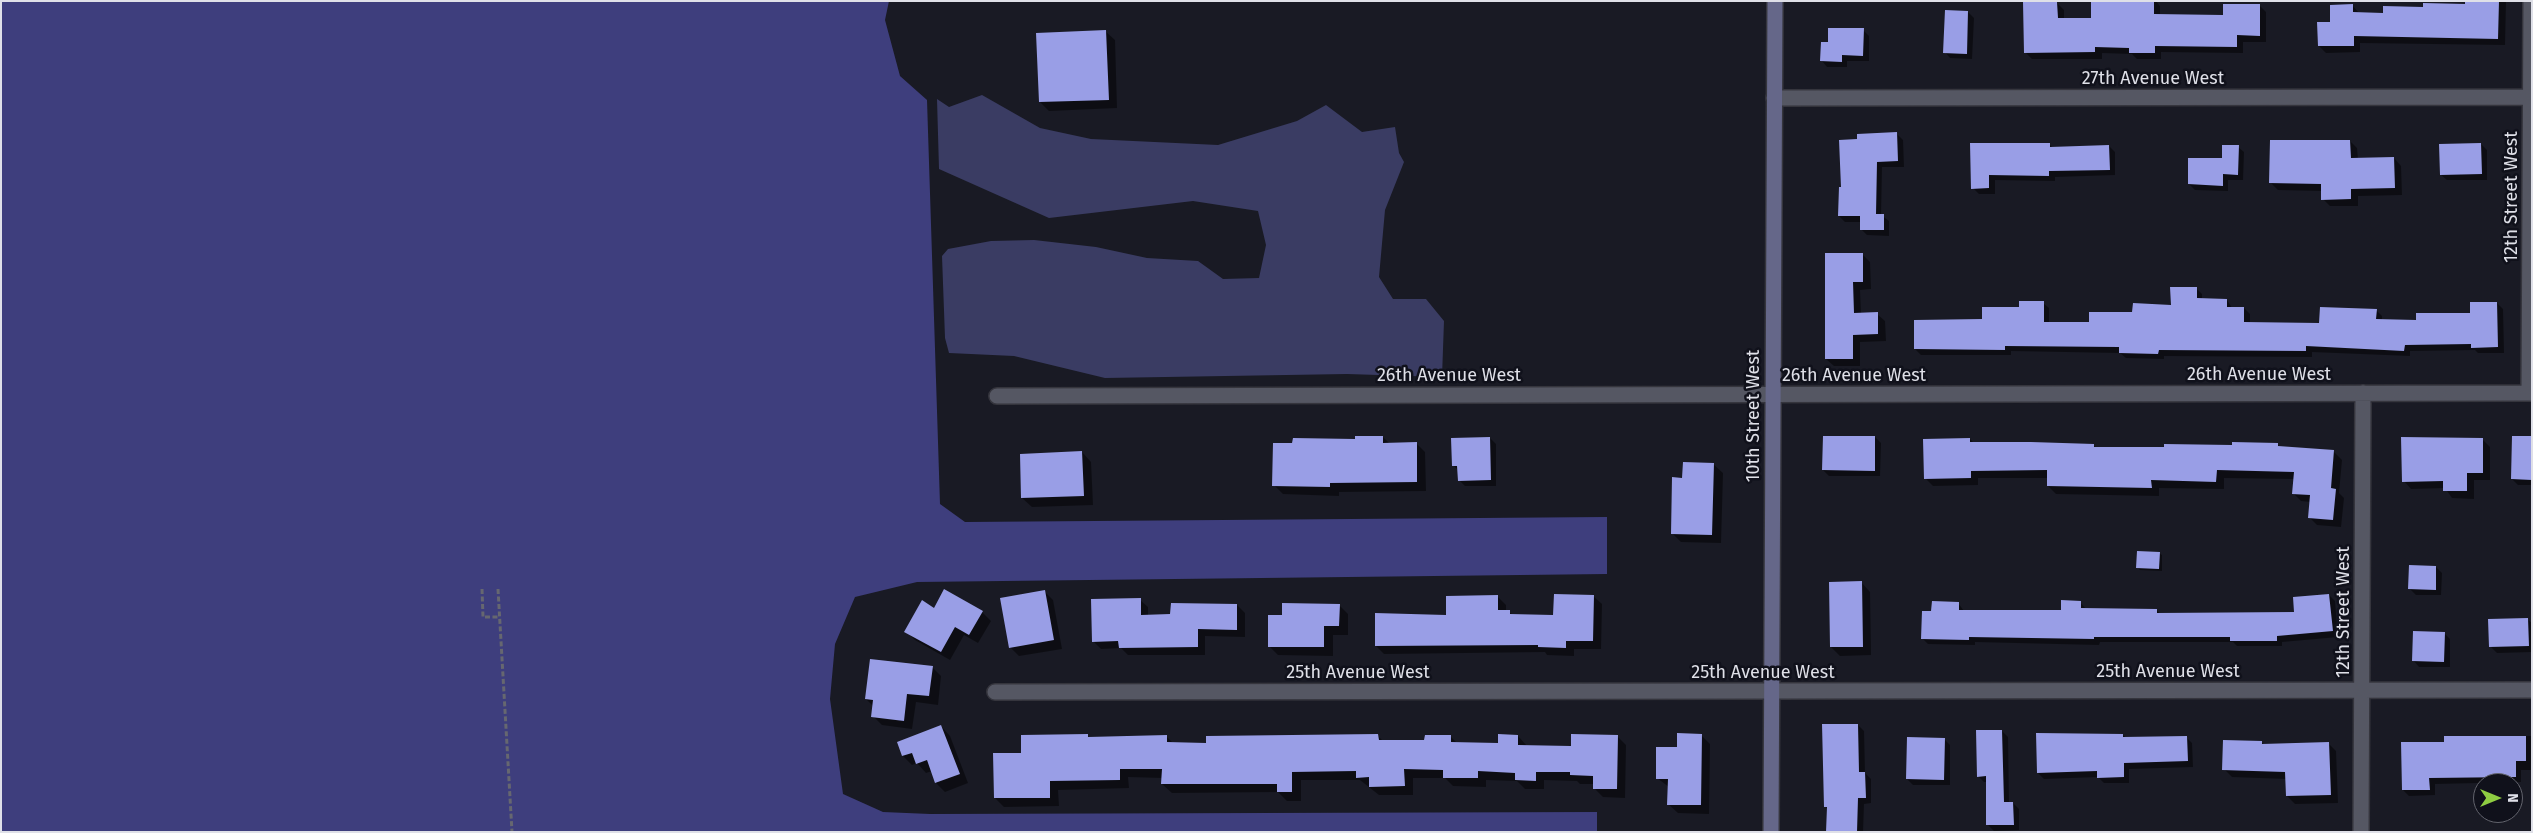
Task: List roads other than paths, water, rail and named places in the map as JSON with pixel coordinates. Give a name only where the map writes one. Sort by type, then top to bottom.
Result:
[{"type":"street","name":"10th Street West","points":[[1771,832],[1775,1]]},
{"type":"street","name":"12th Street West","points":[[2531,1],[2531,393]]},
{"type":"street","name":"27th Avenue West","points":[[1774,98],[2531,97]]},
{"type":"street","name":"12th Street West","points":[[2362,832],[2363,393]]},
{"type":"street","name":"26th Avenue West","points":[[997,396],[2531,393]]},
{"type":"street","name":"25th Avenue West","points":[[995,692],[2532,690]]}]
